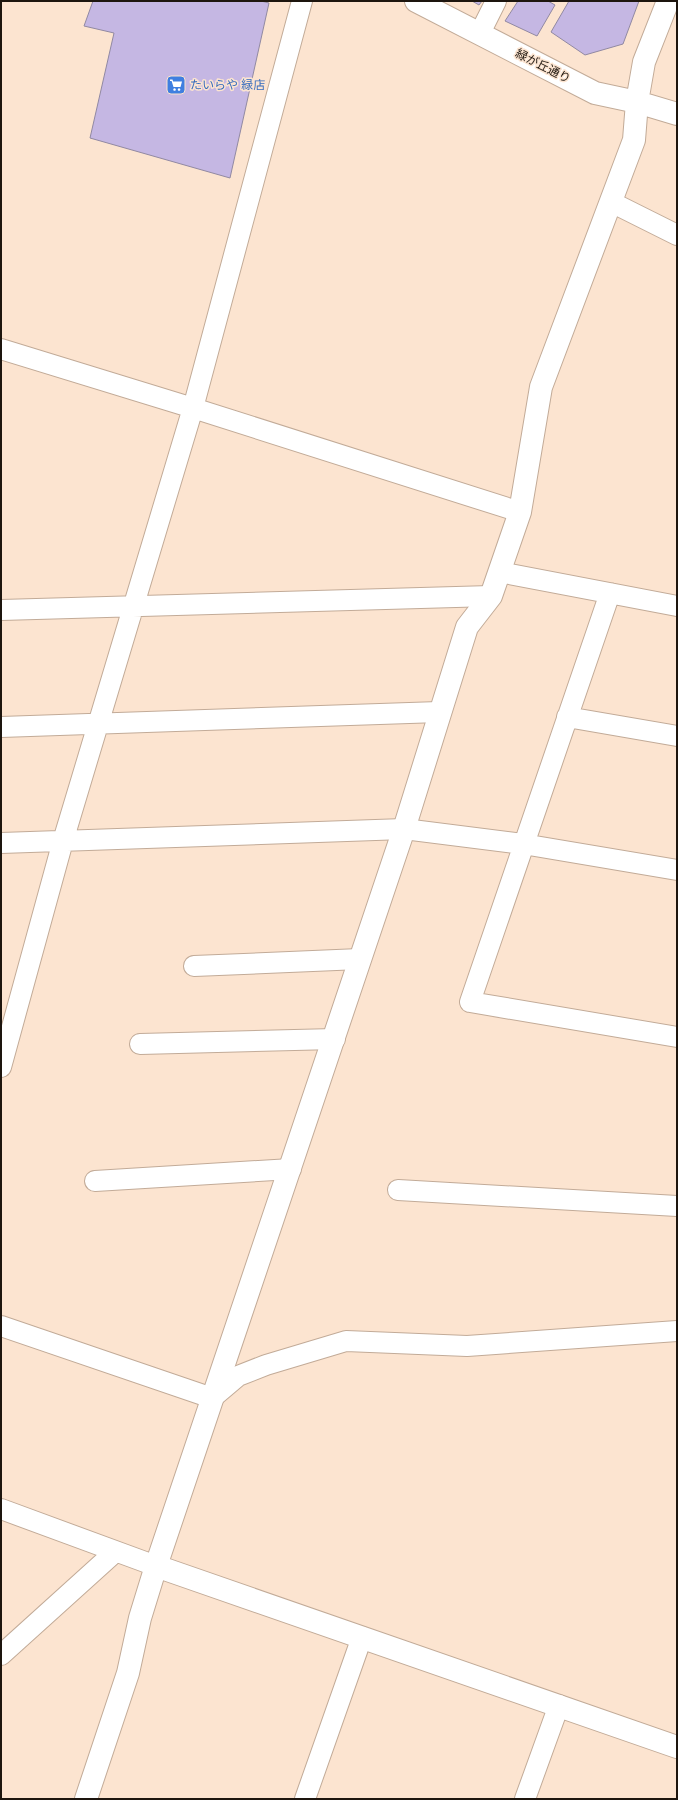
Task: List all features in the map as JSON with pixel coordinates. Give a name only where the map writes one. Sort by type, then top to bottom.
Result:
[{"type":"street","points":[[1,1066],[63,841],[193,408],[302,1]]},
{"type":"street","name":"緑が丘通り","points":[[416,1],[595,93],[637,102],[677,114]]},
{"type":"street","points":[[480,33],[496,1]]},
{"type":"street","points":[[86,1799],[128,1673],[140,1618],[156,1566],[335,1039],[360,959],[404,829],[439,712],[467,627],[491,596],[520,512],[541,387],[634,140],[637,102],[644,62],[668,1]]},
{"type":"street","points":[[611,202],[677,235]]},
{"type":"street","points":[[1,349],[193,408],[520,512]]},
{"type":"street","points":[[499,572],[677,606]]},
{"type":"street","points":[[610,593],[470,1002],[677,1037]]},
{"type":"street","points":[[1,610],[491,596]]},
{"type":"street","points":[[1,727],[439,712]]},
{"type":"street","points":[[567,717],[677,736]]},
{"type":"street","points":[[1,843],[404,829],[523,844],[677,870]]},
{"type":"street","points":[[194,966],[360,959]]},
{"type":"street","points":[[140,1044],[335,1039]]},
{"type":"street","points":[[95,1181],[291,1169]]},
{"type":"street","points":[[398,1190],[677,1206]]},
{"type":"street","points":[[1,1326],[212,1398]]},
{"type":"street","points":[[212,1398],[238,1376],[266,1365],[346,1341],[466,1346],[677,1331]]},
{"type":"street","points":[[1,1509],[115,1552],[677,1747]]},
{"type":"street","points":[[1,1655],[115,1552]]},
{"type":"street","points":[[305,1799],[362,1638]]},
{"type":"street","points":[[525,1799],[559,1705]]},
{"type":"building","name":"たいらや 緑店","points":[[93,1],[261,1],[269,3],[230,178],[90,138],[114,33],[84,26]]},
{"type":"building","points":[[472,1],[482,1],[479,5]]},
{"type":"building","points":[[518,1],[548,1],[555,5],[537,36],[505,21]]},
{"type":"building","points":[[569,1],[639,1],[623,44],[585,55],[551,32]]},
{"type":"place","name":"たいらや 緑店","points":[[176,85]]}]
